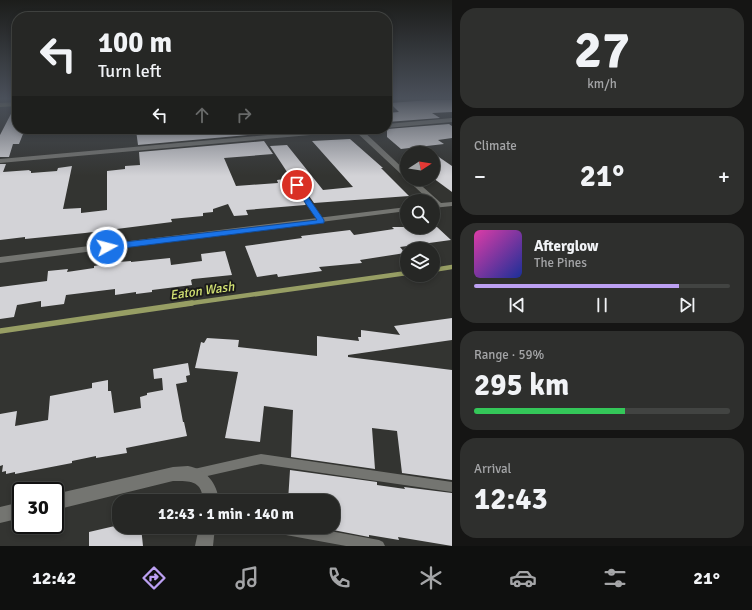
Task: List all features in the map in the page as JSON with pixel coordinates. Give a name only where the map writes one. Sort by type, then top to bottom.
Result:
[{"type":"street","points":[[392,126],[403,124]]},
{"type":"street","points":[[0,161],[300,134]]},
{"type":"street","points":[[361,134],[400,170]]},
{"type":"street","points":[[417,186],[424,194]]},
{"type":"street","points":[[440,206],[452,204]]},
{"type":"street","points":[[0,260],[400,211]]},
{"type":"street","points":[[64,500],[173,474],[193,474],[205,482],[211,494]]},
{"type":"street","points":[[0,515],[12,512]]},
{"type":"street","points":[[204,546],[207,534]]},
{"type":"lane","points":[[297,185],[322,221]]},
{"type":"lane","points":[[193,474],[261,459],[452,487]]},
{"type":"lane","points":[[313,534],[379,546]]},
{"type":"building","points":[[5,124],[12,124],[12,134],[23,134],[19,144],[13,144],[9,157],[0,157],[0,135]]},
{"type":"building","points":[[443,124],[452,126],[452,138],[438,140],[444,144],[427,146],[400,146],[400,148],[387,137],[387,134],[392,134],[392,129]]},
{"type":"building","points":[[137,134],[260,134],[138,145]]},
{"type":"building","points":[[350,139],[383,168],[381,168],[407,194],[400,194],[400,197],[314,203],[300,183],[296,182],[293,186],[306,204],[305,205],[246,210],[248,215],[234,216],[228,204],[213,209],[213,212],[203,213],[203,216],[171,219],[172,222],[85,233],[0,240],[0,164],[6,164],[3,172],[30,170],[29,171],[31,171],[31,173],[57,171],[58,168],[72,166],[63,209],[81,208],[81,213],[107,210],[107,171],[125,169],[125,166],[140,165],[139,152],[264,141],[273,154],[224,158],[236,186],[278,183],[277,180],[291,178],[270,146],[287,145],[323,190],[353,187],[312,141]]},
{"type":"building","points":[[440,158],[452,166],[452,192],[440,183]]},
{"type":"building","points":[[392,227],[400,227],[400,234],[440,234],[440,230],[451,240],[436,242],[400,242],[400,254],[360,260],[362,263],[319,267],[322,271],[278,277],[277,274],[257,277],[245,246],[302,238],[301,236],[350,230],[354,235],[394,229]]},
{"type":"building","points":[[225,251],[232,275],[193,279],[191,280],[192,285],[152,290],[152,292],[136,294],[136,292],[115,295],[115,289],[66,295],[64,304],[41,307],[41,301],[17,305],[14,317],[0,319],[0,287],[47,281],[48,271],[68,269],[67,272],[119,262],[170,258],[171,265],[202,261],[201,254]]},
{"type":"building","points":[[452,318],[452,340],[348,355],[348,357],[452,370],[452,480],[402,473],[397,431],[372,428],[375,469],[291,457],[293,410],[264,406],[260,442],[225,438],[238,372],[195,368],[201,342],[204,343],[207,338],[239,340],[238,347],[317,356],[317,336],[359,341],[358,337],[361,337],[361,330],[400,335],[394,326]]},
{"type":"building","points":[[188,363],[190,375],[186,376],[187,382],[176,384],[187,436],[126,448],[127,453],[96,458],[96,456],[72,461],[72,463],[15,474],[15,472],[6,474],[6,471],[2,472],[3,465],[0,466],[0,414],[17,411],[15,426],[48,420],[50,396],[92,388],[92,383],[108,380],[108,391],[111,391],[114,413],[141,408],[140,397],[147,395],[147,393],[163,390],[162,378],[154,379],[153,369]]},
{"type":"building","points":[[290,470],[377,482],[377,485],[405,489],[404,487],[452,493],[452,546],[398,537],[399,540],[369,535],[369,537],[340,531],[340,494],[288,494]]},
{"type":"building","points":[[112,527],[112,534],[142,534],[143,546],[89,546],[89,532]]},
{"type":"waterway","name":"Eaton Wash","points":[[440,269],[452,267]]},
{"type":"waterway","name":"Eaton Wash","points":[[188,304],[400,274]]},
{"type":"waterway","name":"Eaton Wash","points":[[0,331],[188,304]]},
{"type":"route","points":[[107,247],[322,221],[297,185]]}]
